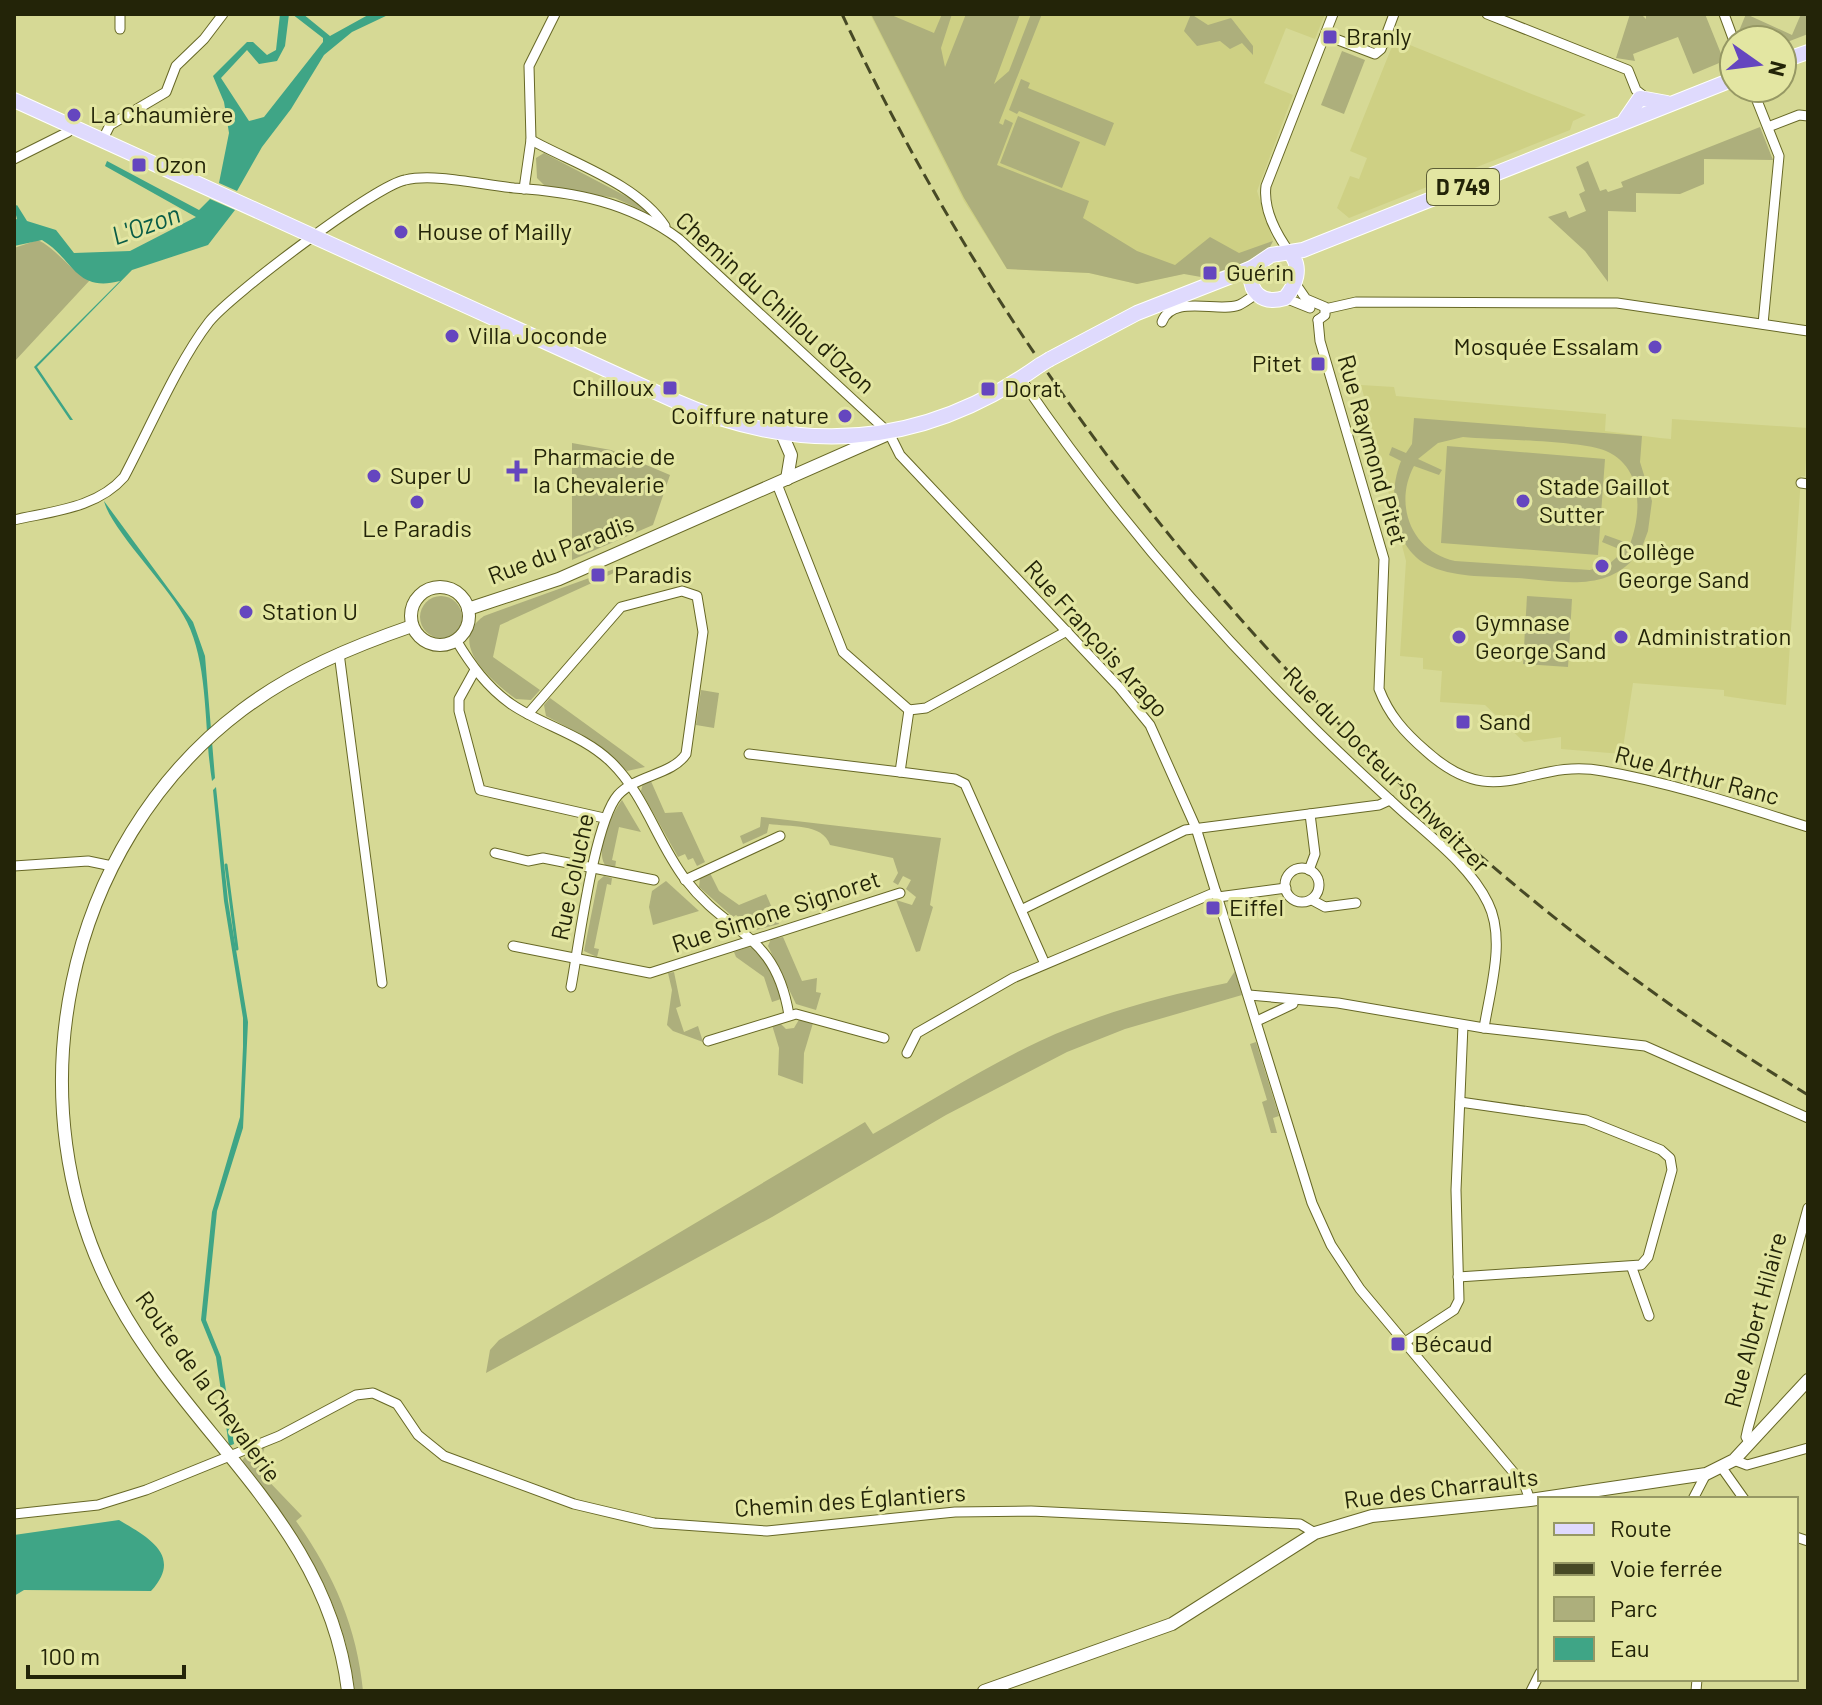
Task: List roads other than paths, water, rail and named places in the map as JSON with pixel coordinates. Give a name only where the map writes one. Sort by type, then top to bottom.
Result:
[{"type":"main road","name":"D 749","points":[[1289,252],[1623,123],[1642,103],[1670,104],[1718,85]]},
{"type":"main road","points":[[14,100],[697,411],[782,434],[843,437],[889,433],[959,413],[1108,326],[1217,280],[1289,252],[1295,283],[1285,298],[1271,300],[1217,280]]},
{"type":"main road","points":[[1252,268],[1253,291]]},
{"type":"street","points":[[120,14],[120,29]]},
{"type":"street","points":[[102,141],[110,125],[166,92],[176,66],[204,39],[223,14]]},
{"type":"street","points":[[524,189],[531,140],[529,66],[555,14]]},
{"type":"street","points":[[1289,252],[1266,203],[1266,186],[1333,14]]},
{"type":"street","points":[[1325,35],[1375,54],[1394,14]]},
{"type":"street","points":[[1487,14],[1628,70],[1642,103]]},
{"type":"street","points":[[1759,104],[1779,163],[1763,324]]},
{"type":"street","points":[[1768,127],[1799,115],[1808,116]]},
{"type":"street","points":[[14,159],[68,132],[71,127]]},
{"type":"street","points":[[531,140],[637,198],[655,211],[669,232]]},
{"type":"street","name":"Chemin du Chillou d'Ozon","points":[[14,520],[101,498],[113,489],[124,477],[209,322],[350,210],[402,180],[524,189],[614,203],[669,232],[889,433]]},
{"type":"street","points":[[1295,283],[1313,306]]},
{"type":"street","points":[[1162,322],[1165,315],[1174,310],[1238,306],[1253,291]]},
{"type":"street","points":[[1285,298],[1325,309],[1356,302],[1617,303],[1808,331]]},
{"type":"street","points":[[1313,306],[1311,317],[1318,320],[1325,315],[1325,309]]},
{"type":"street","name":"Rue Raymond Pitet","points":[[1318,320],[1320,341],[1384,559],[1379,689]]},
{"type":"street","name":"Rue du Docteur Schweitzer","points":[[1021,379],[1114,508],[1201,611],[1301,715],[1443,848],[1483,894],[1494,920],[1494,959],[1484,1028]]},
{"type":"street","name":"Rue du Paradis","points":[[468,609],[559,579],[889,433]]},
{"type":"street","name":"Rue François Arago","points":[[889,433],[900,455],[1067,631],[1150,725],[1196,828],[1322,1226],[1351,1278],[1525,1486],[1530,1500]]},
{"type":"street","points":[[782,434],[791,455],[782,482],[843,652],[909,710],[926,708],[1067,631]]},
{"type":"street","points":[[447,588],[457,593],[468,609],[464,632],[456,640],[440,646],[429,643],[412,626],[412,608],[426,590],[447,588]]},
{"type":"street","points":[[528,714],[621,607],[690,592],[701,605],[703,632],[686,754],[677,763],[630,785]]},
{"type":"street","points":[[14,866],[88,861],[112,866],[156,797],[208,740],[267,692],[339,653],[412,626]]},
{"type":"street","points":[[456,640],[475,670],[492,689],[528,714],[592,747],[630,785],[685,880],[772,962],[782,980],[789,1015]]},
{"type":"street","points":[[339,653],[382,983]]},
{"type":"street","points":[[475,670],[459,699],[459,711],[480,790],[604,818]]},
{"type":"street","name":"Rue Arthur Ranc","points":[[1379,689],[1386,708],[1406,733],[1451,772],[1473,781],[1495,783],[1579,769],[1601,770],[1709,796],[1808,827]]},
{"type":"street","points":[[900,772],[909,710]]},
{"type":"street","points":[[749,754],[955,779],[965,784],[1045,964]]},
{"type":"street","name":"Rue Coluche","points":[[571,987],[604,818],[616,798],[630,785]]},
{"type":"street","points":[[1023,909],[1196,828],[1310,814],[1390,800]]},
{"type":"street","points":[[1309,870],[1315,854],[1310,814]]},
{"type":"street","points":[[685,880],[780,836]]},
{"type":"street","points":[[495,853],[654,880]]},
{"type":"street","name":"Route de la Chevalerie","points":[[112,866],[80,946],[65,1018],[61,1090],[70,1171],[92,1249],[116,1300],[142,1343],[300,1549],[323,1591],[338,1630],[348,1691]]},
{"type":"street","points":[[1286,888],[1292,872],[1309,870]]},
{"type":"street","points":[[1309,870],[1318,883],[1312,900]]},
{"type":"street","points":[[907,1053],[917,1033],[1013,978],[1045,964],[1217,894],[1286,888]]},
{"type":"street","points":[[1286,888],[1298,901],[1312,900],[1325,907],[1356,903]]},
{"type":"street","name":"Rue Simone Signoret","points":[[513,946],[650,973],[900,893]]},
{"type":"street","points":[[1249,995],[1321,1001],[1484,1028],[1645,1046],[1709,1071],[1808,1118]]},
{"type":"street","points":[[1257,1021],[1288,1005],[1321,1001]]},
{"type":"street","points":[[708,1041],[789,1015],[804,1014],[884,1038]]},
{"type":"street","points":[[1405,1342],[1454,1310],[1459,1300],[1456,1190],[1463,1025]]},
{"type":"street","points":[[1458,1277],[1632,1268],[1641,1265],[1648,1257],[1672,1170],[1670,1158],[1661,1150],[1586,1120],[1460,1102]]},
{"type":"street","name":"Rue Albert Hilaire","points":[[1750,1443],[1746,1437],[1748,1428],[1808,1208]]},
{"type":"street","points":[[1632,1268],[1649,1316]]},
{"type":"street","name":"Rue des Charraults","points":[[1564,1497],[1706,1474],[1737,1462],[1750,1443],[1808,1380]]},
{"type":"street","name":"Chemin des Églantiers","points":[[14,1514],[98,1505],[291,1430],[356,1395],[373,1393],[397,1404],[430,1447],[444,1456],[574,1504],[654,1523],[767,1531],[955,1512],[1031,1511],[1300,1524],[1315,1533]]},
{"type":"street","points":[[1737,1485],[1737,1462],[1808,1448]]},
{"type":"street","points":[[1722,1468],[1743,1497]]},
{"type":"street","points":[[1694,1497],[1706,1474]]},
{"type":"street","name":"Rue des Charraults","points":[[984,1691],[1172,1624],[1315,1533],[1372,1516],[1538,1499]]},
{"type":"water","points":[[280,14],[289,14],[285,46],[277,61],[259,64],[247,50],[221,78],[249,121],[264,117],[323,42],[323,38],[292,14],[303,14],[330,36],[368,15],[390,14],[352,32],[324,55],[291,109],[262,147],[237,191],[219,183],[229,133],[224,102],[213,76],[247,42],[253,42],[267,55],[276,50]]},
{"type":"water","points":[[107,161],[199,210],[210,199],[235,210],[208,245],[132,270],[37,367],[73,420],[70,420],[34,367],[120,281],[93,282],[84,278],[42,240],[14,246],[14,220],[17,219],[14,207],[17,205],[27,221],[56,230],[74,253],[130,251],[196,217],[105,166]]},
{"type":"water","points":[[104,501],[193,622],[205,656],[215,778],[212,781],[202,679],[194,639],[179,608],[118,527]]},
{"type":"water","points":[[216,787],[228,901],[248,1022],[243,1128],[217,1211],[206,1320],[221,1357],[234,1444],[229,1446],[216,1357],[201,1320],[212,1212],[240,1117],[243,1047],[243,1018],[224,901],[213,790]]},
{"type":"water","points":[[119,1520],[150,1540],[163,1557],[164,1567],[151,1591],[24,1590],[14,1596],[14,1535]]},
{"type":"waterway","points":[[226,865],[237,949]]},
{"type":"railway","points":[[842,14],[926,177],[1021,334],[1128,484],[1246,625],[1374,758],[1511,882],[1656,994],[1808,1095]]},
{"type":"place","name":"Branly","points":[[1330,37]]},
{"type":"place","name":"La Chaumière","points":[[74,115]]},
{"type":"place","name":"Ozon","points":[[139,165]]},
{"type":"place","name":"House of Mailly","points":[[401,232]]},
{"type":"place","name":"Guérin","points":[[1210,273]]},
{"type":"place","name":"Villa Joconde","points":[[452,336]]},
{"type":"place","name":"Mosquée Essalam","points":[[1655,347]]},
{"type":"place","name":"Pitet","points":[[1318,364]]},
{"type":"place","name":"Chilloux","points":[[670,388]]},
{"type":"place","name":"Dorat","points":[[988,389]]},
{"type":"place","name":"Coiffure nature","points":[[845,416]]},
{"type":"place","name":"Pharmacie de la Chevalerie","points":[[517,471]]},
{"type":"place","name":"Super U","points":[[374,476]]},
{"type":"place","name":"Stade Gaillot Sutter","points":[[1523,501]]},
{"type":"place","name":"Le Paradis","points":[[417,502]]},
{"type":"place","name":"Collège George Sand","points":[[1602,566]]},
{"type":"place","name":"Paradis","points":[[598,575]]},
{"type":"place","name":"Station U","points":[[246,612]]},
{"type":"place","name":"Gymnase George Sand","points":[[1459,637]]},
{"type":"place","name":"Administration","points":[[1621,637]]},
{"type":"place","name":"Sand","points":[[1463,722]]},
{"type":"place","name":"Eiffel","points":[[1213,908]]},
{"type":"place","name":"Bécaud","points":[[1398,1344]]},
{"type":"water label","name":"L'Ozon","points":[[146,225]]}]
